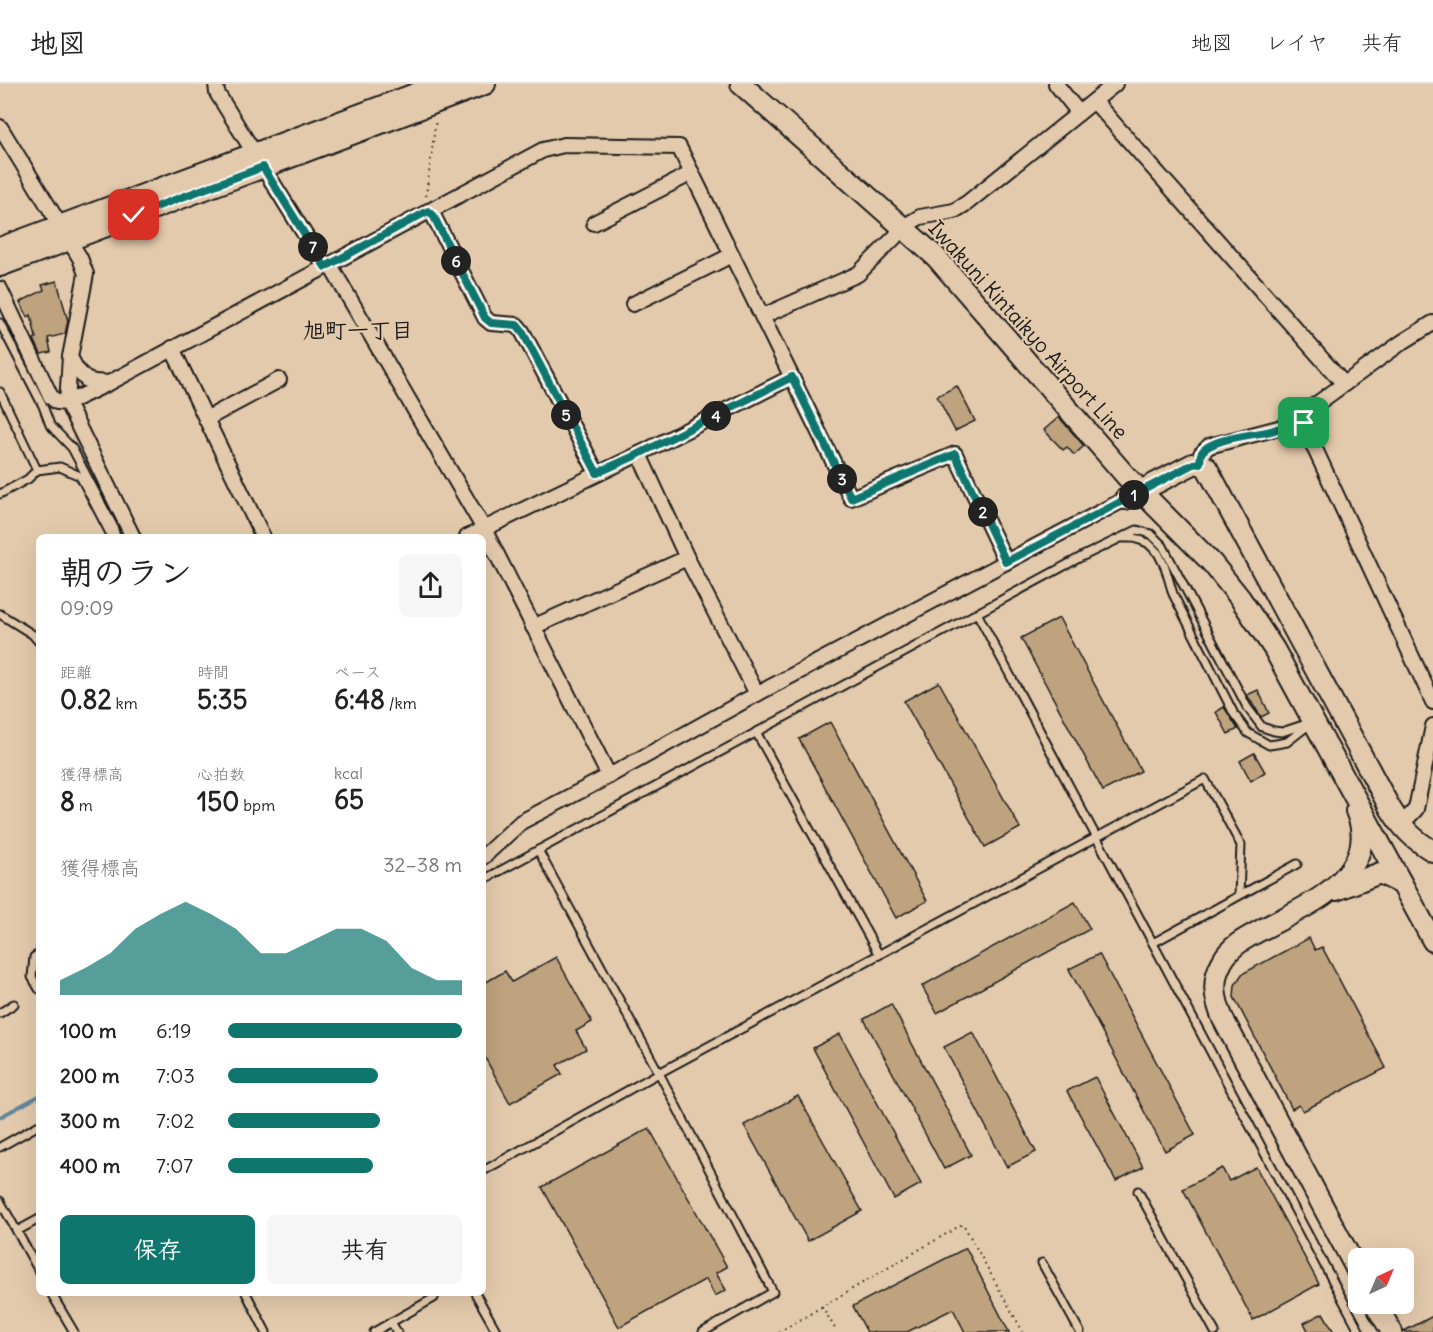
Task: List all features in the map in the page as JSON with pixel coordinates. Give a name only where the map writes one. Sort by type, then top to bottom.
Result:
[{"type":"street","points":[[216,84],[217,93],[328,266],[484,529],[609,776]]},
{"type":"street","points":[[0,266],[64,233],[260,160],[442,84]]},
{"type":"street","points":[[260,160],[433,104],[485,84]]},
{"type":"street","name":"Iwakuni Kintaikyo Airport Line","points":[[741,84],[936,257],[1093,438],[1133,495],[1212,563],[1240,598],[1274,649],[1324,740]]},
{"type":"street","points":[[1056,84],[1079,113]]},
{"type":"street","points":[[763,316],[858,274],[903,227],[920,217],[954,211],[968,203],[1115,84]]},
{"type":"street","points":[[1094,101],[1344,384]]},
{"type":"street","points":[[0,127],[80,258],[86,274],[70,357],[67,403],[132,534]]},
{"type":"street","points":[[0,289],[51,397],[57,402],[67,403],[109,383],[543,150],[564,145],[679,147],[851,498],[955,454],[1006,562]]},
{"type":"street","points":[[594,223],[692,173]]},
{"type":"street","points":[[428,211],[433,215],[485,318],[491,323],[517,325],[522,331],[597,473]]},
{"type":"street","points":[[0,248],[64,233]]},
{"type":"street","points":[[633,304],[732,255]]},
{"type":"street","points":[[1200,463],[1201,454],[1209,446],[1286,426],[1401,343],[1433,323]]},
{"type":"street","points":[[172,348],[262,534]]},
{"type":"street","points":[[70,357],[77,370],[87,380],[109,383]]},
{"type":"street","points":[[473,534],[792,377]]},
{"type":"street","points":[[206,419],[279,380]]},
{"type":"street","points":[[1300,417],[1433,702]]},
{"type":"street","points":[[639,454],[687,558],[757,694]]},
{"type":"street","points":[[486,854],[521,822],[1006,562],[1193,464],[1200,463],[1208,468],[1401,825],[1416,841],[1433,851]]},
{"type":"street","points":[[533,627],[687,558]]},
{"type":"street","points":[[1401,825],[1416,809],[1433,726]]},
{"type":"street","points":[[1324,740],[1433,941]]},
{"type":"street","points":[[1317,899],[1350,872],[1360,852],[1362,833],[1357,814],[1333,765],[1324,740]]},
{"type":"street","points":[[1348,1254],[1222,1019],[1216,1002],[1215,982],[1222,962],[1233,946],[1317,899],[1380,873],[1402,884]]},
{"type":"street","points":[[1381,1314],[1390,1330]]},
{"type":"lane","points":[[0,323],[43,406],[50,425],[72,448],[113,526],[114,534]]},
{"type":"lane","points":[[0,392],[37,470]]},
{"type":"lane","points":[[0,494],[28,479],[37,470],[60,467],[80,476],[112,534]]},
{"type":"lane","points":[[486,878],[1081,557],[1137,530],[1151,534],[1163,546],[1247,707],[1262,727],[1282,732],[1314,721]]},
{"type":"lane","points":[[1121,538],[1135,538],[1148,543],[1158,553],[1173,594],[1234,714],[1248,733],[1269,745],[1287,742],[1314,721]]},
{"type":"lane","points":[[977,613],[1360,1332]]},
{"type":"lane","points":[[0,614],[36,639]]},
{"type":"lane","points":[[756,732],[879,955]]},
{"type":"lane","points":[[486,1169],[659,1073],[1205,779],[1241,845],[1239,896]]},
{"type":"lane","points":[[538,850],[659,1073],[773,1292],[703,1332]]},
{"type":"lane","points":[[1153,943],[1297,864]]},
{"type":"lane","points":[[36,956],[32,977],[36,984]]},
{"type":"lane","points":[[0,1013],[14,1004]]},
{"type":"lane","points":[[0,1147],[36,1127]]},
{"type":"lane","points":[[1137,1191],[1215,1332]]},
{"type":"lane","points":[[0,1201],[36,1266]]},
{"type":"lane","points":[[17,1231],[36,1221]]},
{"type":"lane","points":[[1042,1263],[1080,1332]]},
{"type":"lane","points":[[53,1296],[74,1332]]},
{"type":"lane","points":[[248,1296],[266,1332]]},
{"type":"lane","points":[[477,1296],[496,1332]]},
{"type":"lane","points":[[374,1332],[434,1298]]},
{"type":"lane","points":[[391,1322],[397,1332]]},
{"type":"path","points":[[428,211],[426,195],[437,113],[433,104]]},
{"type":"path","points":[[779,1332],[963,1224],[1023,1332]]},
{"type":"path","points":[[822,1306],[837,1332]]},
{"type":"building","points":[[57,281],[68,321],[65,334],[48,338],[51,352],[41,354],[34,339],[36,338],[31,315],[28,317],[20,302],[44,290],[42,285]]},
{"type":"building","points":[[957,386],[975,421],[955,431],[937,396]]},
{"type":"building","points":[[1059,417],[1084,446],[1074,455],[1067,447],[1063,450],[1044,430]]},
{"type":"building","points":[[1059,618],[1141,771],[1103,791],[1021,638]]},
{"type":"building","points":[[939,682],[1020,828],[985,847],[904,701]]},
{"type":"building","points":[[1258,690],[1269,713],[1261,717],[1247,695]]},
{"type":"building","points":[[1224,707],[1238,729],[1228,734],[1216,712]]},
{"type":"building","points":[[830,722],[927,901],[896,918],[799,739]]},
{"type":"building","points":[[1254,753],[1265,772],[1251,781],[1240,761]]},
{"type":"building","points":[[1075,902],[1090,929],[937,1013],[922,986]]},
{"type":"building","points":[[1309,938],[1315,950],[1322,947],[1386,1068],[1303,1111],[1299,1105],[1292,1109],[1234,997],[1235,985],[1242,974]]},
{"type":"building","points":[[1099,954],[1195,1135],[1165,1151],[1069,969]]},
{"type":"building","points":[[556,957],[592,1022],[576,1031],[586,1049],[557,1065],[562,1074],[510,1103],[486,1059],[486,982],[505,971],[512,982]]},
{"type":"building","points":[[891,1004],[971,1155],[944,1169],[864,1019]]},
{"type":"building","points":[[973,1032],[1036,1152],[1007,1167],[944,1047]]},
{"type":"building","points":[[840,1034],[921,1184],[894,1199],[813,1048]]},
{"type":"building","points":[[1095,1077],[1143,1167],[1116,1181],[1067,1091]]},
{"type":"building","points":[[798,1096],[862,1211],[808,1241],[744,1125]]},
{"type":"building","points":[[649,1128],[727,1267],[716,1273],[726,1290],[715,1296],[706,1279],[619,1327],[542,1187]]},
{"type":"building","points":[[1256,1167],[1319,1284],[1253,1320],[1183,1189],[1222,1168],[1229,1181]]},
{"type":"building","points":[[966,1248],[1009,1332],[965,1332],[953,1309],[907,1332],[867,1332],[853,1306]]},
{"type":"building","points":[[1323,1313],[1334,1332],[1309,1332],[1304,1323]]},
{"type":"building","points":[[1433,1316],[1433,1332],[1404,1332],[1404,1331]]},
{"type":"waterway","points":[[0,1117],[36,1098]]},
{"type":"district","name":"旭町一丁目","points":[[358,330]]},
{"type":"route","points":[[134,215],[263,167],[325,267],[428,211],[433,215],[485,318],[491,323],[517,325],[522,331],[597,473],[792,377],[851,498],[955,454],[1006,562],[1193,464],[1200,463],[1201,454],[1209,446],[1286,426],[1300,417],[1304,423]]}]
